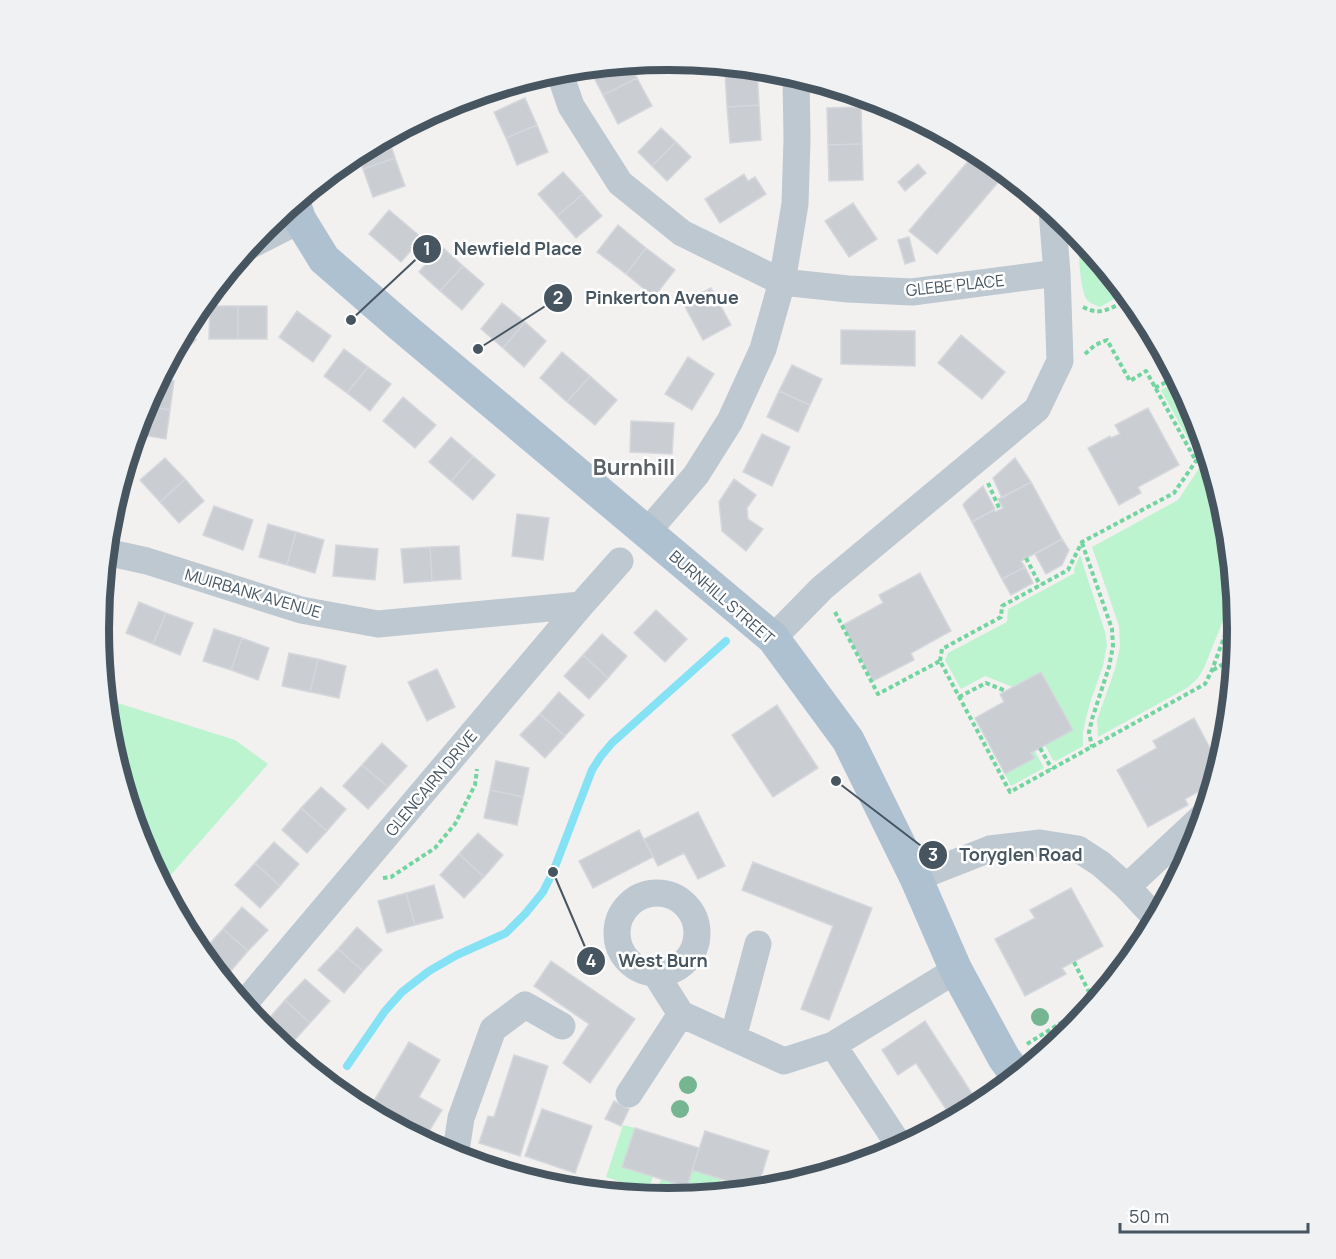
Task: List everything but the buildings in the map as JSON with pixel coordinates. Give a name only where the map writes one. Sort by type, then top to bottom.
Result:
[{"type":"main road","name":"BURNHILL STREET","points":[[297,212],[324,259],[773,638],[848,740],[916,878],[956,970],[1010,1067]]},
{"type":"street","points":[[562,80],[571,106],[620,183],[682,233],[782,282]]},
{"type":"street","points":[[647,532],[696,475],[730,421],[763,349],[782,282],[795,204],[797,86]]},
{"type":"street","points":[[773,638],[822,588],[1037,409],[1060,361],[1053,224]]},
{"type":"street","name":"GLEBE PLACE","points":[[782,282],[848,289],[912,291],[1057,273]]},
{"type":"street","name":"MUIRBANK AVENUE","points":[[115,554],[147,561],[302,610],[378,624],[581,605]]},
{"type":"street","name":"GLENCAIRN DRIVE","points":[[248,999],[620,561]]},
{"type":"street","points":[[1127,886],[1190,828]]},
{"type":"street","points":[[916,878],[990,849],[1040,843],[1078,849],[1101,864],[1127,886],[1150,912]]},
{"type":"street","points":[[733,1038],[758,944]]},
{"type":"street","points":[[655,973],[681,1014],[784,1061],[833,1045],[956,970]]},
{"type":"street","points":[[457,1147],[461,1118],[493,1029],[525,1005],[562,1026]]},
{"type":"street","points":[[628,1094],[681,1014]]},
{"type":"street","points":[[833,1045],[896,1140]]},
{"type":"path","points":[[1077,302],[1097,312],[1121,302]]},
{"type":"path","points":[[1079,360],[1095,345],[1107,340],[1130,381],[1146,372],[1196,461]]},
{"type":"path","points":[[1155,388],[1168,381]]},
{"type":"path","points":[[1200,459],[1174,493],[1082,542],[1068,570],[1002,606],[1001,617],[942,649],[940,662],[1010,792],[1205,684],[1227,630]]},
{"type":"path","points":[[1082,542],[1112,629],[1113,646],[1089,732],[1092,747]]},
{"type":"path","points":[[1026,558],[1040,585]]},
{"type":"path","points":[[822,588],[878,694],[940,662]]},
{"type":"path","points":[[1212,670],[1226,662]]},
{"type":"path","points":[[959,697],[986,683],[1006,691]]},
{"type":"path","points":[[347,882],[391,877],[435,848],[455,824],[475,784],[478,758],[471,736]]},
{"type":"path","points":[[1040,748],[1052,769]]},
{"type":"path","points":[[1074,962],[1091,994]]},
{"type":"path","points":[[1010,1067],[1056,1032]]},
{"type":"green space","points":[[1079,251],[1117,297],[1100,307],[1092,304],[1085,296]]},
{"type":"green space","points":[[1170,385],[1198,454],[1197,455],[1161,390]]},
{"type":"green space","points":[[1202,465],[1216,520],[1227,612],[1198,678],[1187,688],[1098,737],[1097,720],[1115,669],[1120,647],[1119,626],[1092,547],[1178,500]]},
{"type":"green space","points":[[1080,555],[1105,632],[1107,645],[1103,666],[1086,718],[1083,746],[1056,761],[1053,760],[1013,687],[985,676],[961,689],[945,660],[948,653],[1007,622],[1008,609],[1075,573],[1074,569]]},
{"type":"green space","points":[[114,702],[235,740],[268,764],[168,878],[139,809],[128,774]]},
{"type":"green space","points":[[1035,751],[1044,768],[1011,786],[1005,774],[1034,758],[1031,753]]},
{"type":"green space","points":[[623,1125],[635,1128],[622,1167],[653,1176],[649,1187],[636,1187],[606,1177]]},
{"type":"green space","points":[[692,1170],[721,1179],[719,1186],[705,1187],[658,1188],[661,1179],[687,1187]]},
{"type":"green space","points":[[728,1181],[738,1184],[727,1185]]},
{"type":"waterway","points":[[347,1066],[385,1011],[402,992],[429,971],[457,955],[506,933],[525,914],[543,892],[553,872],[592,770],[601,756],[612,743],[726,641]]},
{"type":"place","name":"Newfield Place","points":[[351,320]]},
{"type":"place","name":"Pinkerton Avenue","points":[[478,349]]},
{"type":"place","name":"Toryglen Road","points":[[836,781]]},
{"type":"place","name":"West Burn","points":[[553,872]]},
{"type":"district","name":"Burnhill","points":[[634,467]]}]
